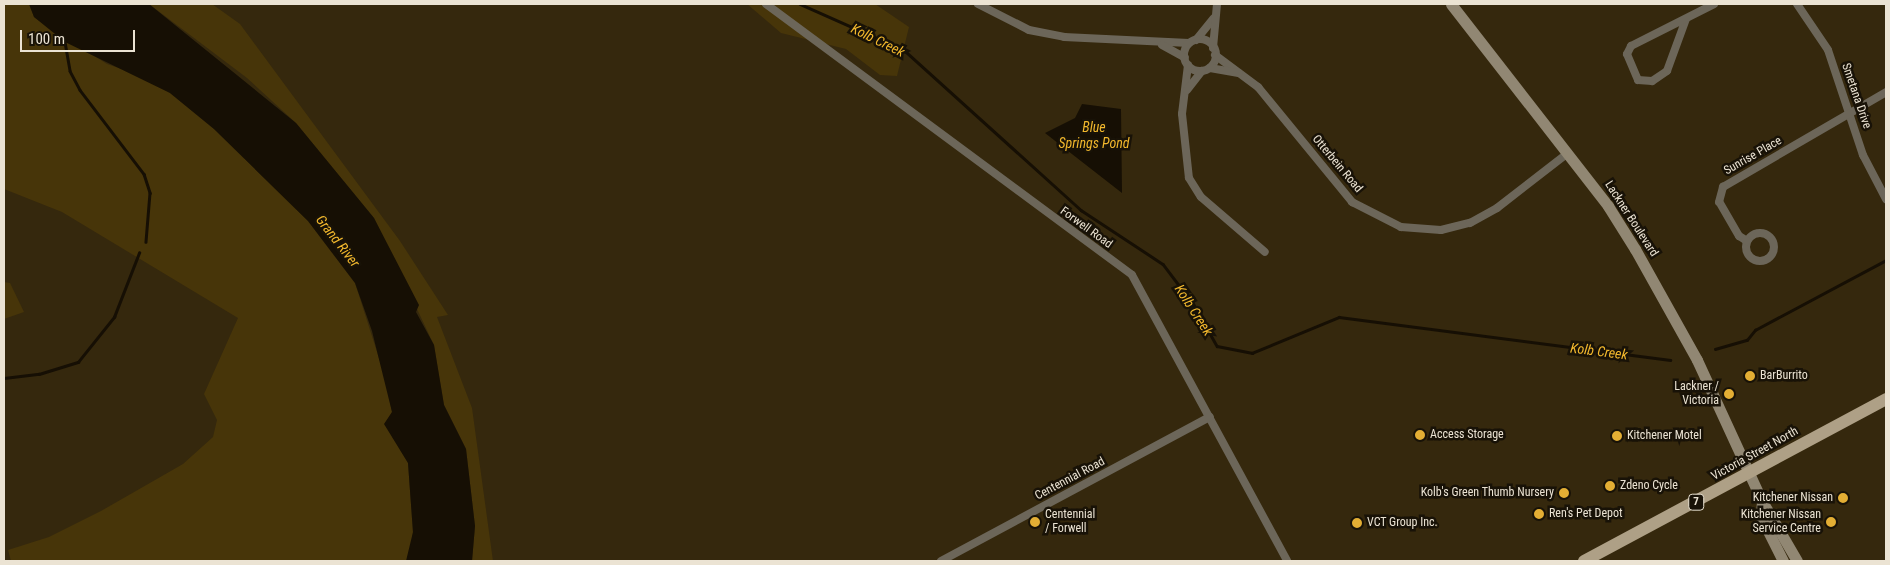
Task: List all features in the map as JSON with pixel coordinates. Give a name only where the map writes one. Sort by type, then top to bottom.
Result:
[{"type":"main road","name":"Lackner Boulevard","points":[[1451,4],[1568,153],[1635,249],[1697,360],[1762,501]]},
{"type":"main road","name":"Victoria Street North","points":[[1584,561],[1751,474],[1886,399]]},
{"type":"main road","points":[[1762,501],[1761,517],[1783,561]]},
{"type":"main road","points":[[1762,501],[1797,561]]},
{"type":"street","name":"Forwell Road","points":[[766,4],[1132,275],[1287,561]]},
{"type":"street","name":"Otterbein Road","points":[[978,4],[1029,30],[1064,38],[1160,44],[1193,42],[1214,52],[1258,87],[1352,202],[1401,227],[1441,230],[1470,223],[1497,208],[1568,153]]},
{"type":"street","points":[[1187,90],[1202,71],[1210,68],[1214,52],[1214,18],[1217,4]]},
{"type":"street","points":[[1686,19],[1666,71],[1652,81],[1638,80],[1627,54],[1631,46],[1714,4]]},
{"type":"street","name":"Smetana Drive","points":[[1797,4],[1828,50],[1851,112],[1863,155],[1886,199]]},
{"type":"street","points":[[1214,18],[1193,42],[1186,61],[1187,90],[1182,114],[1189,178],[1201,197],[1265,252]]},
{"type":"street","name":"Otterbein Road","points":[[1160,44],[1202,71]]},
{"type":"street","name":"Otterbein Road","points":[[1210,68],[1239,73]]},
{"type":"street","points":[[1851,112],[1886,92]]},
{"type":"street","name":"Sunrise Place","points":[[1747,241],[1739,236],[1719,202],[1723,187],[1851,112]]},
{"type":"street","name":"Centennial Road","points":[[941,561],[1210,417]]},
{"type":"shaded area","points":[[4,4],[29,4],[34,17],[107,64],[142,76],[170,93],[214,129],[308,221],[355,283],[385,377],[392,412],[385,424],[408,463],[413,532],[409,561],[11,561],[8,550],[49,537],[101,511],[183,464],[213,437],[217,420],[204,394],[238,318],[62,212],[4,189]]},
{"type":"shaded area","points":[[149,4],[212,4],[240,24],[400,241],[448,315],[437,317],[472,408],[493,561],[472,561],[475,526],[466,449],[444,405],[434,345],[374,218],[296,123],[247,78]]},
{"type":"shaded area","points":[[747,4],[875,4],[909,27],[897,76],[880,75],[846,49],[781,33]]},
{"type":"shaded area","points":[[4,282],[10,283],[24,312],[4,319]]},
{"type":"water","name":"Grand River","points":[[29,4],[149,4],[296,123],[374,218],[419,305],[416,312],[434,345],[444,405],[466,449],[475,526],[472,561],[406,561],[413,532],[408,463],[384,424],[392,412],[372,331],[355,283],[308,221],[214,129],[170,93],[65,42],[34,17]]},
{"type":"water","name":"Blue Springs Pond","points":[[1082,104],[1121,109],[1122,193],[1045,133],[1075,118]]},
{"type":"waterway","name":"Kolb Creek","points":[[800,4],[904,50],[1081,210],[1163,264],[1194,305],[1217,346],[1252,353],[1339,317],[1670,360]]},
{"type":"waterway","points":[[65,42],[70,71],[80,90],[144,174],[150,193],[146,242]]},
{"type":"waterway","points":[[4,378],[39,374],[78,362],[114,317],[139,253]]},
{"type":"waterway","name":"Kolb Creek","points":[[1715,349],[1747,340],[1755,330],[1886,260]]},
{"type":"place","name":"BarBurrito","points":[[1750,376]]},
{"type":"place","name":"Lackner / Victoria","points":[[1729,394]]},
{"type":"place","name":"Access Storage","points":[[1420,435]]},
{"type":"place","name":"Kitchener Motel","points":[[1617,436]]},
{"type":"place","name":"Zdeno Cycle","points":[[1610,486]]},
{"type":"place","name":"Kolb's Green Thumb Nursery","points":[[1564,493]]},
{"type":"place","name":"Kitchener Nissan","points":[[1843,498]]},
{"type":"place","name":"Ren's Pet Depot","points":[[1539,514]]},
{"type":"place","name":"Centennial / Forwell","points":[[1035,522]]},
{"type":"place","name":"Kitchener Nissan Service Centre","points":[[1831,522]]},
{"type":"place","name":"VCT Group Inc.","points":[[1357,523]]}]
